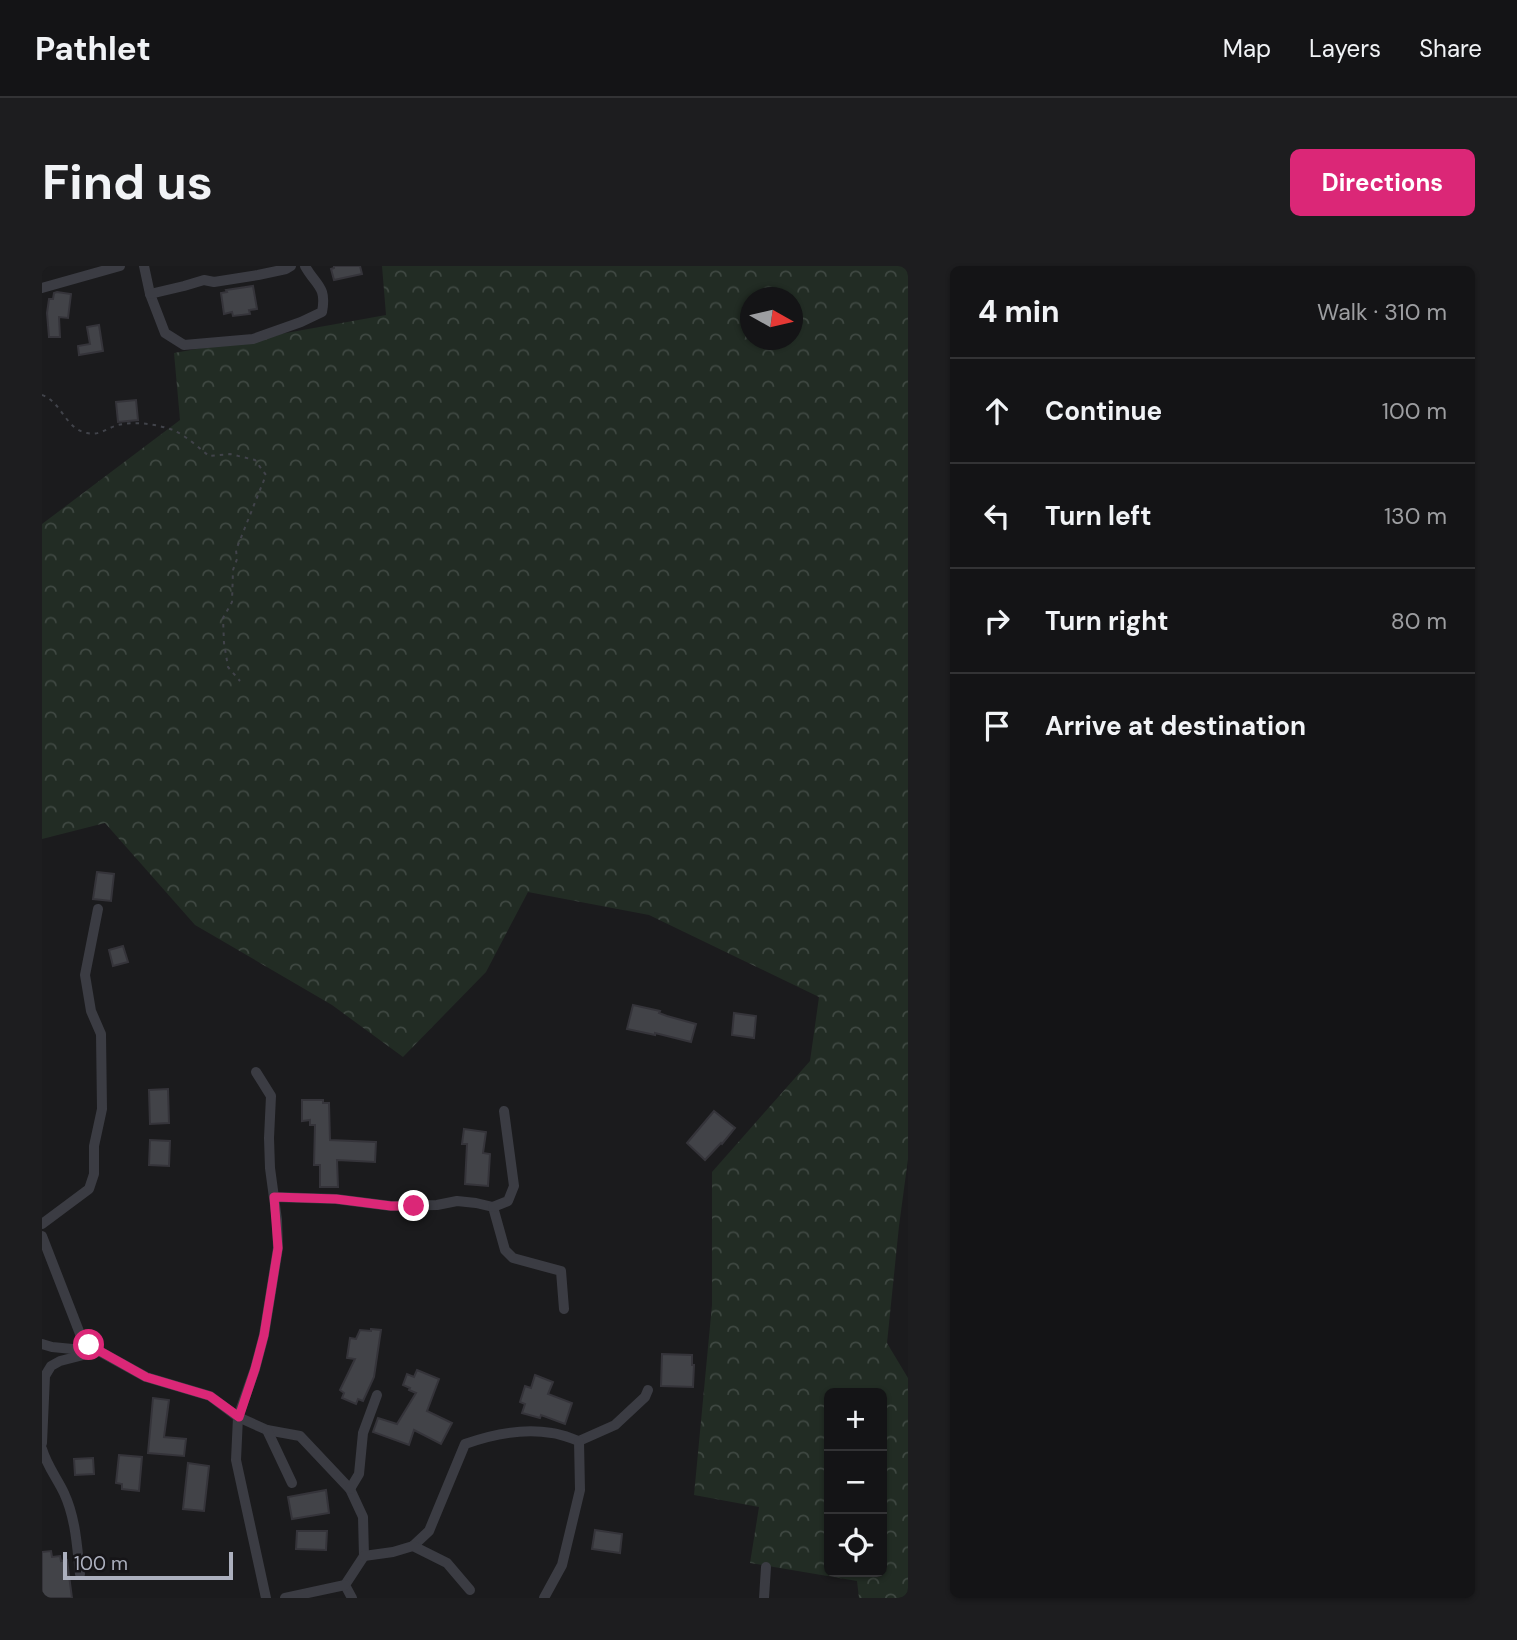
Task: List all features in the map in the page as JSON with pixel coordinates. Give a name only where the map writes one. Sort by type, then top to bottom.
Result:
[{"type":"street","points":[[42,288],[120,266]]},
{"type":"street","points":[[144,266],[150,294],[165,333],[184,345],[253,339],[322,312],[322,290],[305,266]]},
{"type":"street","points":[[150,294],[204,280],[214,282],[258,275],[291,266]]},
{"type":"street","points":[[42,1224],[89,1189],[94,1174],[93,1146],[102,1109],[100,1034],[91,1011],[85,975],[98,909]]},
{"type":"street","points":[[256,1072],[271,1096],[269,1148],[278,1248],[266,1324],[239,1417],[236,1460],[265,1598]]},
{"type":"street","points":[[274,1197],[336,1199],[391,1206],[437,1205],[457,1201],[493,1207],[508,1201],[514,1186],[503,1111]]},
{"type":"street","points":[[493,1207],[505,1250],[513,1258],[562,1271],[564,1309]]},
{"type":"street","points":[[42,1236],[82,1339],[146,1377],[210,1396],[239,1417],[267,1430],[300,1436],[350,1489],[363,1517],[364,1556],[345,1585],[285,1598]]},
{"type":"street","points":[[42,1344],[99,1351]]},
{"type":"street","points":[[42,1443],[45,1376],[51,1366],[99,1351]]},
{"type":"street","points":[[364,1556],[413,1546],[429,1531],[465,1444],[517,1431],[553,1433],[579,1441],[615,1425],[648,1390]]},
{"type":"street","points":[[350,1489],[359,1474],[363,1433],[377,1395]]},
{"type":"street","points":[[267,1430],[292,1483]]},
{"type":"street","points":[[544,1598],[562,1565],[580,1490],[579,1441]]},
{"type":"street","points":[[42,1449],[44,1464],[64,1492],[72,1513],[80,1574]]},
{"type":"street","points":[[413,1546],[447,1563],[470,1590]]},
{"type":"street","points":[[764,1598],[766,1567]]},
{"type":"street","points":[[345,1585],[352,1598]]},
{"type":"path","points":[[42,395],[61,410],[69,424],[86,433],[101,433],[117,426],[141,423],[174,430],[209,456],[230,454],[255,460],[266,475],[236,550],[232,602],[223,618],[228,667],[240,681]]},
{"type":"green space","points":[[382,266],[908,266],[908,1159],[887,1343],[908,1378],[908,1598],[859,1598],[857,1581],[833,1577],[887,1577],[887,1388],[824,1388],[824,1575],[750,1563],[759,1507],[694,1495],[712,1305],[712,1172],[810,1061],[819,997],[649,915],[528,892],[486,972],[403,1057],[332,1005],[195,925],[105,823],[42,839],[42,524],[180,420],[174,353],[386,315]]},
{"type":"building","points":[[334,266],[360,266],[362,274],[334,280],[331,269]]},
{"type":"building","points":[[253,286],[257,309],[249,310],[250,314],[224,314],[221,293]]},
{"type":"building","points":[[54,293],[71,294],[68,318],[59,317],[60,337],[49,337],[49,299],[53,299]]},
{"type":"building","points":[[99,325],[103,351],[79,355],[78,346],[90,344],[87,327]]},
{"type":"building","points":[[136,400],[138,420],[118,422],[116,402]]},
{"type":"building","points":[[97,872],[114,874],[111,901],[93,899]]},
{"type":"building","points":[[123,946],[128,962],[113,966],[109,950]]},
{"type":"building","points":[[633,1005],[696,1024],[691,1042],[627,1029]]},
{"type":"building","points":[[734,1013],[756,1016],[754,1038],[732,1035]]},
{"type":"building","points":[[168,1089],[169,1123],[150,1124],[149,1090]]},
{"type":"building","points":[[302,1100],[323,1100],[323,1103],[329,1103],[330,1140],[376,1142],[375,1162],[337,1160],[338,1187],[320,1187],[320,1165],[314,1165],[315,1125],[310,1125],[310,1120],[302,1121]]},
{"type":"building","points":[[714,1111],[735,1128],[705,1160],[687,1143]]},
{"type":"building","points":[[464,1129],[486,1132],[483,1153],[490,1154],[488,1186],[465,1184],[467,1144],[462,1144]]},
{"type":"building","points":[[150,1140],[170,1141],[169,1166],[149,1165]]},
{"type":"building","points":[[360,1330],[381,1330],[374,1377],[363,1401],[358,1399],[356,1404],[342,1398],[344,1393],[340,1390],[355,1359],[347,1358],[350,1338],[356,1339]]},
{"type":"building","points":[[662,1354],[692,1355],[693,1387],[661,1386]]},
{"type":"building","points":[[417,1370],[439,1379],[427,1411],[452,1423],[441,1444],[414,1430],[409,1445],[373,1432],[378,1418],[397,1424],[416,1393],[403,1385],[407,1374],[414,1377]]},
{"type":"building","points":[[535,1375],[553,1382],[548,1394],[572,1403],[565,1424],[541,1415],[540,1418],[522,1413],[525,1404],[520,1402],[525,1386],[531,1388]]},
{"type":"building","points":[[153,1398],[169,1400],[164,1437],[186,1439],[184,1456],[148,1453]]},
{"type":"building","points":[[119,1455],[142,1457],[139,1491],[122,1489],[122,1484],[116,1483]]},
{"type":"building","points":[[93,1458],[94,1474],[75,1475],[74,1459]]},
{"type":"building","points":[[188,1463],[209,1466],[204,1511],[183,1509]]},
{"type":"building","points":[[326,1490],[329,1513],[292,1519],[288,1497]]},
{"type":"building","points":[[595,1530],[622,1534],[620,1553],[592,1549]]},
{"type":"building","points":[[297,1531],[327,1531],[326,1550],[296,1549]]},
{"type":"building","points":[[51,1551],[52,1557],[60,1556],[61,1561],[67,1560],[72,1598],[42,1598],[42,1552]]},
{"type":"route","points":[[89,1345],[146,1377],[210,1396],[239,1417],[264,1335],[278,1248],[274,1197],[414,1206]]}]
